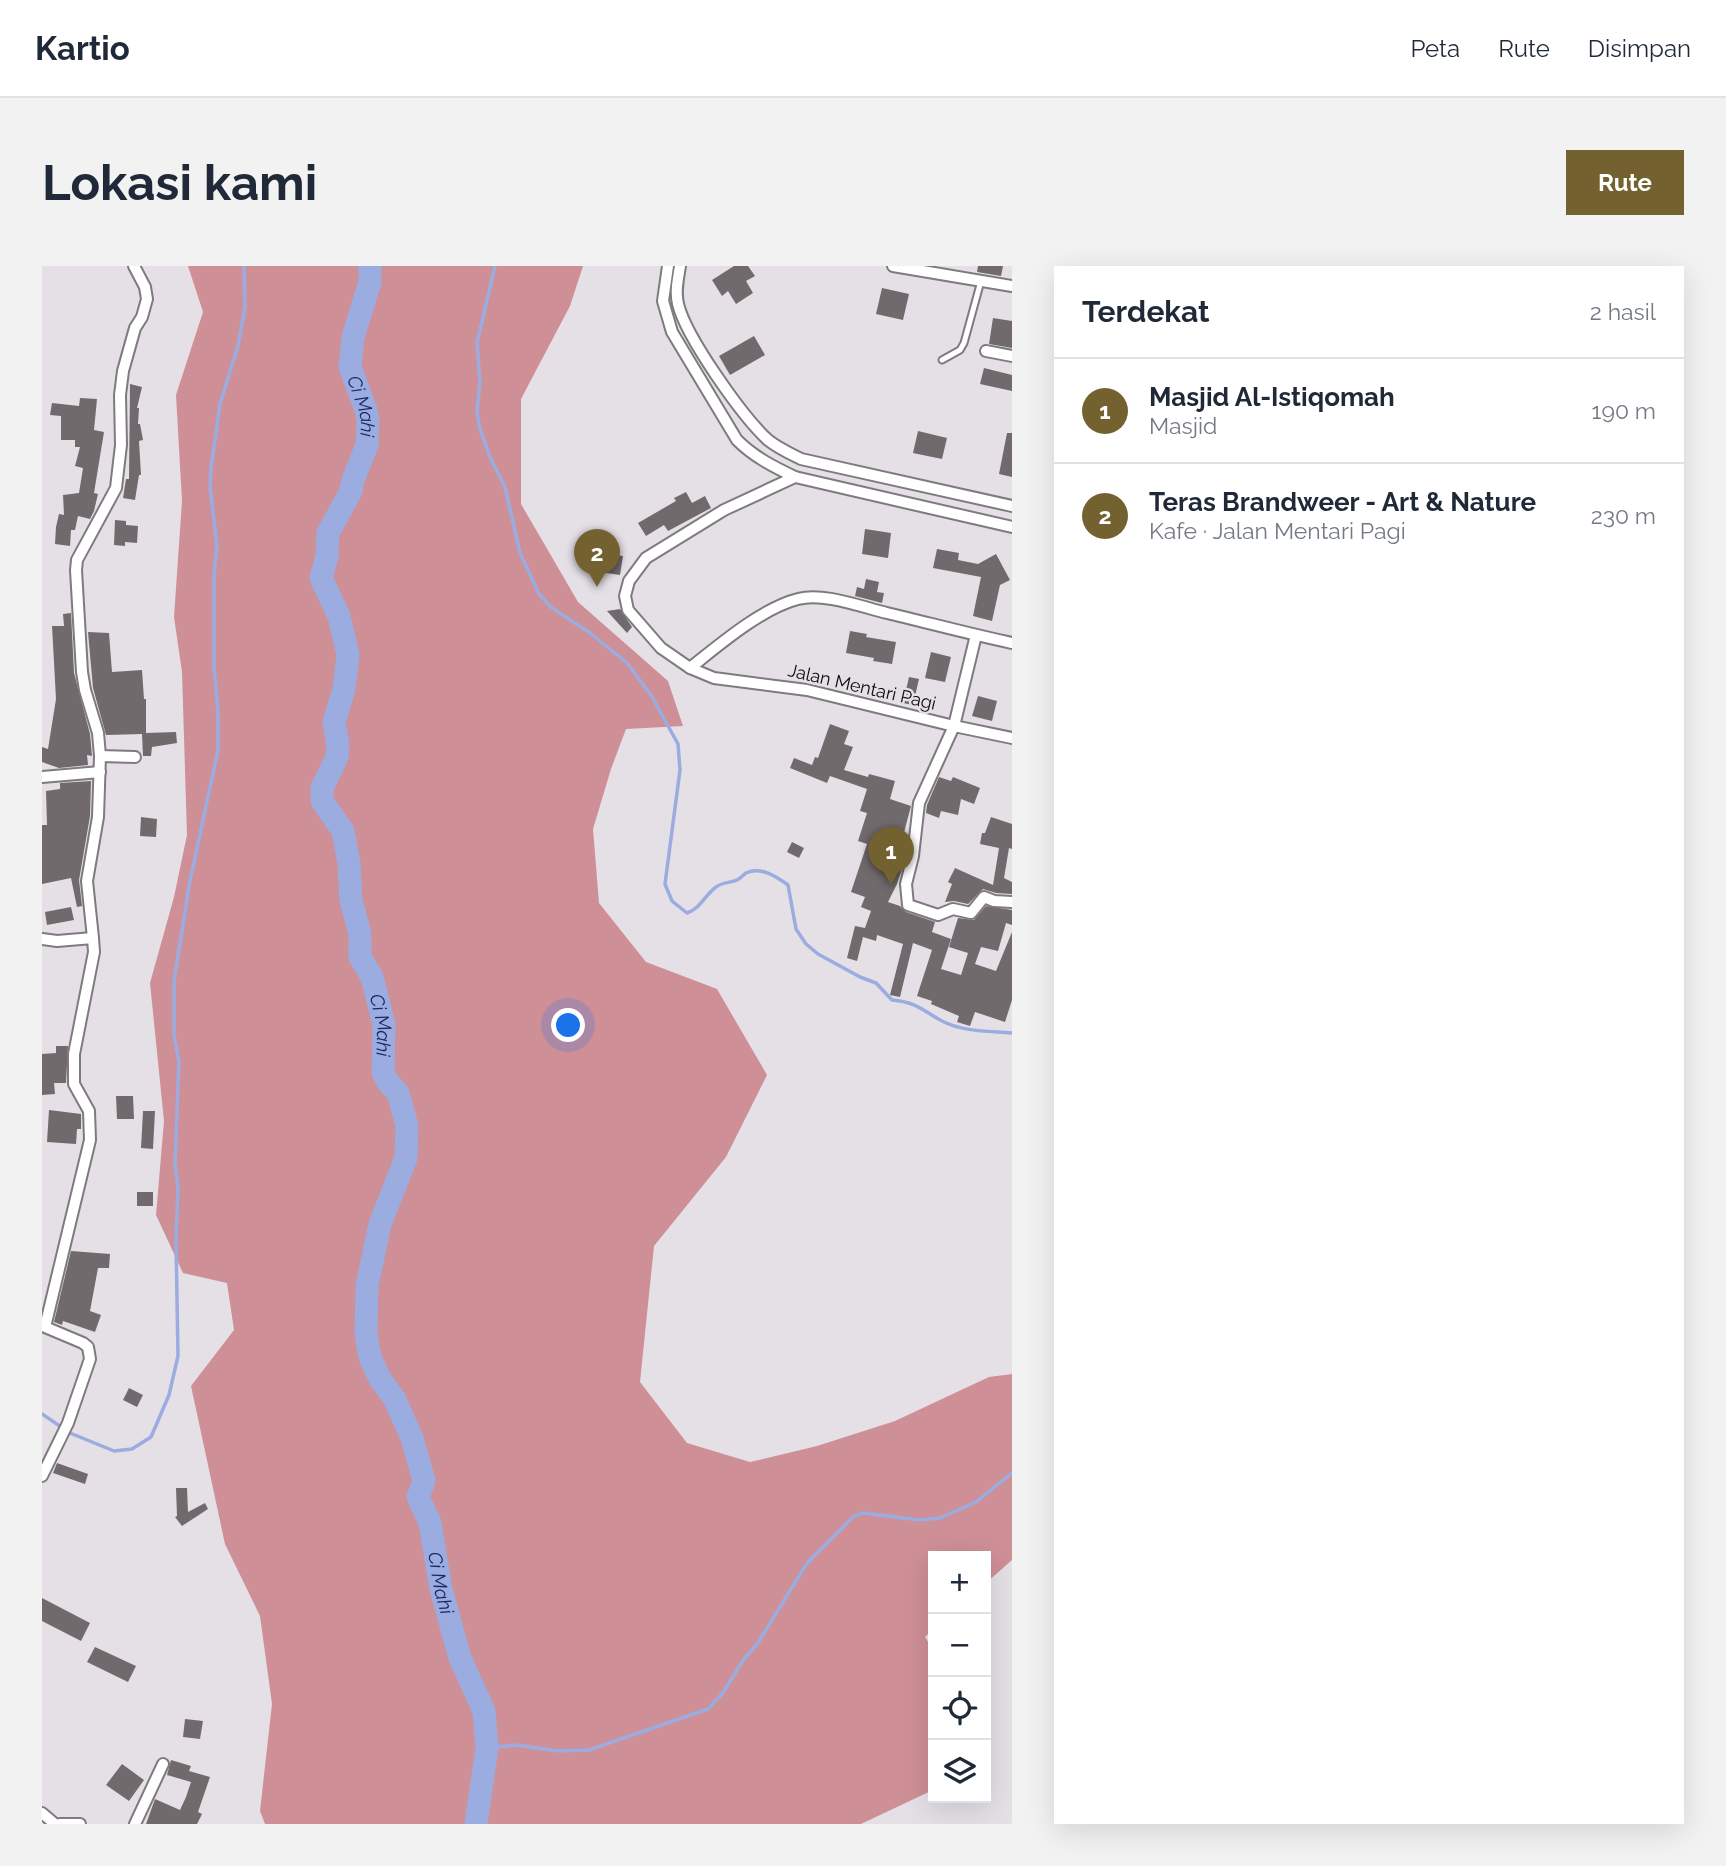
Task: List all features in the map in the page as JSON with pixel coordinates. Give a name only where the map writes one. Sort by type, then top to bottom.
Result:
[{"type":"street","points":[[42,1476],[68,1423],[90,1359],[88,1347],[83,1343],[44,1326],[90,1140],[89,1111],[74,1084],[74,1054],[94,952],[87,881],[98,817],[100,756],[98,733],[82,672],[76,570],[77,560],[116,488],[121,446],[120,395],[123,370],[147,299],[145,287],[134,266]]},
{"type":"street","points":[[668,266],[663,301],[672,332],[737,440],[764,462],[795,477],[1012,527]]},
{"type":"street","points":[[680,266],[676,287],[681,313],[689,331],[754,425],[781,449],[801,459],[1012,506]]},
{"type":"street","points":[[893,266],[1012,286]]},
{"type":"street","points":[[666,317],[681,313]]},
{"type":"street","points":[[986,351],[1012,356]]},
{"type":"street","name":"Jalan Mentari Pagi","points":[[795,477],[724,510],[646,558],[635,570],[625,596],[628,610],[661,648],[690,668],[714,678],[807,690],[1012,738]]},
{"type":"street","points":[[690,668],[734,633],[784,604],[811,597],[834,600],[1012,643]]},
{"type":"street","points":[[976,635],[954,726],[919,803],[913,856],[906,884],[906,902],[938,915],[953,909],[971,914],[984,897],[1012,902]]},
{"type":"street","points":[[100,756],[135,757]]},
{"type":"street","points":[[42,777],[100,772]]},
{"type":"street","points":[[42,939],[57,941],[93,938]]},
{"type":"street","points":[[135,1824],[163,1764]]},
{"type":"street","points":[[42,1813],[58,1824],[80,1824]]},
{"type":"lane","points":[[942,360],[960,350],[964,344],[981,281]]},
{"type":"shaded area","points":[[188,266],[583,266],[570,306],[521,399],[521,504],[578,602],[668,681],[683,726],[626,729],[593,829],[599,903],[646,962],[717,989],[767,1075],[726,1157],[654,1246],[640,1382],[687,1443],[750,1462],[817,1446],[895,1421],[989,1377],[1012,1374],[1012,1560],[991,1579],[991,1551],[928,1551],[928,1634],[925,1637],[928,1642],[928,1792],[861,1824],[265,1824],[260,1811],[272,1704],[260,1616],[225,1544],[191,1386],[234,1330],[227,1283],[183,1273],[156,1215],[164,1121],[150,983],[174,897],[187,835],[182,672],[174,617],[182,501],[176,395],[203,312]]},
{"type":"building","points":[[734,266],[748,266],[755,276],[746,281],[753,293],[736,304],[728,291],[722,296],[712,280]]},
{"type":"building","points":[[978,266],[1003,266],[1001,276],[977,272]]},
{"type":"building","points":[[882,288],[909,294],[903,320],[876,314]]},
{"type":"building","points":[[993,318],[1012,321],[1012,348],[989,344]]},
{"type":"building","points":[[754,336],[765,355],[730,375],[719,356]]},
{"type":"building","points":[[984,368],[1012,375],[1012,391],[980,384]]},
{"type":"building","points":[[130,384],[142,387],[137,408],[143,440],[139,441],[141,475],[135,500],[123,498],[126,479],[129,479]]},
{"type":"building","points":[[80,398],[97,399],[94,430],[104,432],[94,493],[98,494],[94,511],[90,519],[78,516],[75,530],[71,530],[70,546],[55,544],[56,527],[59,514],[64,515],[63,495],[79,493],[83,468],[75,466],[80,447],[75,447],[75,440],[61,440],[61,416],[50,415],[52,403],[79,406]]},
{"type":"building","points":[[918,431],[947,438],[942,459],[913,453]]},
{"type":"building","points":[[1007,433],[1012,433],[1012,477],[999,474]]},
{"type":"building","points":[[686,492],[692,503],[705,496],[711,508],[668,531],[664,525],[646,536],[638,523],[676,501],[674,498]]},
{"type":"building","points":[[115,520],[138,526],[137,543],[114,545]]},
{"type":"building","points":[[865,529],[891,533],[888,558],[862,554]]},
{"type":"building","points":[[937,549],[959,553],[958,560],[978,564],[996,554],[1010,580],[1000,585],[992,621],[973,616],[981,577],[933,568]]},
{"type":"building","points":[[595,553],[623,556],[620,575],[593,571]]},
{"type":"building","points":[[866,579],[879,582],[877,592],[884,593],[882,603],[855,596],[857,587],[864,589]]},
{"type":"building","points":[[620,609],[632,627],[627,633],[607,611]]},
{"type":"building","points":[[71,613],[74,673],[90,734],[92,756],[87,755],[88,765],[59,768],[42,762],[42,747],[48,749],[56,699],[52,626],[64,626],[63,614]]},
{"type":"building","points":[[850,631],[867,634],[866,637],[896,642],[892,664],[846,653]]},
{"type":"building","points":[[88,632],[109,633],[112,672],[142,670],[146,699],[146,733],[176,732],[177,743],[152,747],[151,756],[143,756],[142,734],[106,735],[93,688]]},
{"type":"building","points":[[931,652],[951,657],[945,682],[925,678]]},
{"type":"building","points":[[909,677],[919,679],[913,705],[903,703]]},
{"type":"building","points":[[978,696],[997,701],[992,721],[972,716]]},
{"type":"building","points":[[830,724],[849,731],[844,744],[853,747],[844,770],[895,781],[890,799],[911,806],[902,840],[907,841],[899,868],[902,869],[888,902],[900,906],[906,912],[935,922],[932,932],[951,939],[941,969],[961,975],[968,953],[949,947],[958,918],[974,920],[986,906],[1012,910],[1012,925],[1006,923],[998,951],[981,947],[975,964],[996,971],[1012,932],[1012,1000],[1005,1022],[975,1012],[970,1026],[957,1022],[959,1016],[917,996],[932,950],[913,943],[900,997],[890,995],[903,944],[877,935],[876,941],[863,937],[857,961],[847,958],[855,926],[865,928],[871,911],[861,907],[865,897],[851,892],[867,844],[858,841],[867,813],[860,811],[867,789],[830,776],[827,783],[790,768],[794,758],[812,765],[815,757],[818,758]]},
{"type":"building","points":[[939,777],[951,781],[953,777],[980,788],[974,804],[961,799],[958,815],[941,811],[939,818],[926,813]]},
{"type":"building","points":[[91,781],[90,816],[79,880],[82,906],[77,907],[71,878],[42,884],[42,825],[47,825],[46,791],[60,789],[60,783]]},
{"type":"building","points":[[141,817],[157,819],[156,837],[140,836]]},
{"type":"building","points":[[991,817],[1012,824],[1012,849],[1009,848],[1004,878],[1012,882],[1012,894],[983,889],[968,904],[945,902],[952,884],[948,882],[955,868],[993,885],[999,848],[980,844],[982,833],[985,833]]},
{"type":"building","points":[[792,842],[804,848],[799,858],[787,852]]},
{"type":"building","points":[[71,907],[74,920],[47,925],[45,912]]},
{"type":"building","points":[[56,1046],[68,1046],[66,1083],[54,1083],[55,1094],[42,1095],[42,1054],[56,1053]]},
{"type":"building","points":[[116,1096],[133,1096],[134,1119],[117,1119]]},
{"type":"building","points":[[49,1110],[81,1114],[81,1129],[77,1129],[76,1144],[47,1142]]},
{"type":"building","points":[[143,1111],[155,1111],[153,1149],[141,1148]]},
{"type":"building","points":[[137,1192],[153,1192],[153,1206],[137,1206]]},
{"type":"building","points":[[71,1251],[110,1254],[109,1268],[98,1268],[90,1311],[101,1315],[95,1332],[63,1321],[62,1325],[54,1322]]},
{"type":"building","points":[[129,1388],[143,1395],[137,1407],[123,1400]]},
{"type":"building","points":[[57,1463],[88,1474],[85,1484],[53,1473]]},
{"type":"building","points":[[176,1488],[187,1488],[188,1512],[205,1503],[208,1509],[182,1526],[175,1517]]},
{"type":"building","points":[[42,1598],[90,1623],[81,1641],[42,1621]]},
{"type":"building","points":[[95,1647],[136,1666],[128,1682],[87,1662]]},
{"type":"building","points":[[185,1719],[203,1721],[200,1739],[183,1737]]},
{"type":"building","points":[[171,1760],[191,1766],[189,1771],[210,1777],[198,1812],[202,1814],[197,1824],[146,1824],[155,1799],[180,1810],[186,1797],[191,1782],[167,1775]]},
{"type":"building","points":[[122,1764],[144,1780],[129,1801],[106,1785]]},
{"type":"waterway","points":[[42,1414],[70,1433],[114,1451],[132,1449],[151,1437],[169,1395],[178,1356],[178,1188],[175,1163],[179,1062],[174,1035],[174,981],[190,881],[218,750],[214,668],[214,575],[217,546],[210,486],[220,404],[238,346],[245,307],[244,266]]},
{"type":"waterway","name":"Ci Mahi","points":[[370,266],[370,282],[353,337],[350,367],[366,410],[367,445],[351,491],[328,533],[327,556],[321,578],[339,616],[348,655],[344,689],[334,722],[337,757],[322,788],[322,801],[343,831],[349,864],[351,900],[360,934],[360,957],[372,977],[384,1025],[383,1072],[398,1093],[407,1126],[406,1158],[380,1224],[367,1286],[366,1335],[370,1357],[380,1379],[394,1398],[412,1438],[424,1481],[418,1497],[430,1523],[441,1589],[460,1658],[484,1711],[487,1748],[476,1824]]},
{"type":"waterway","points":[[495,266],[477,343],[480,382],[477,412],[480,429],[505,487],[520,553],[539,594],[552,608],[590,633],[627,663],[651,695],[678,744],[680,770],[665,884],[672,901],[687,913],[696,908],[718,885],[737,880],[752,871],[768,873],[788,885],[796,929],[806,944],[818,954],[876,983],[892,1000],[914,1005],[950,1025],[1012,1033]]},
{"type":"waterway","points":[[487,1748],[516,1745],[558,1751],[589,1750],[708,1709],[722,1694],[744,1659],[758,1643],[807,1563],[853,1517],[862,1513],[920,1520],[940,1518],[976,1502],[1012,1473]]},
{"type":"place","name":"Teras Brandweer - Art & Nature","points":[[597,587]]},
{"type":"place","name":"Masjid Al-Istiqomah","points":[[891,885]]}]
